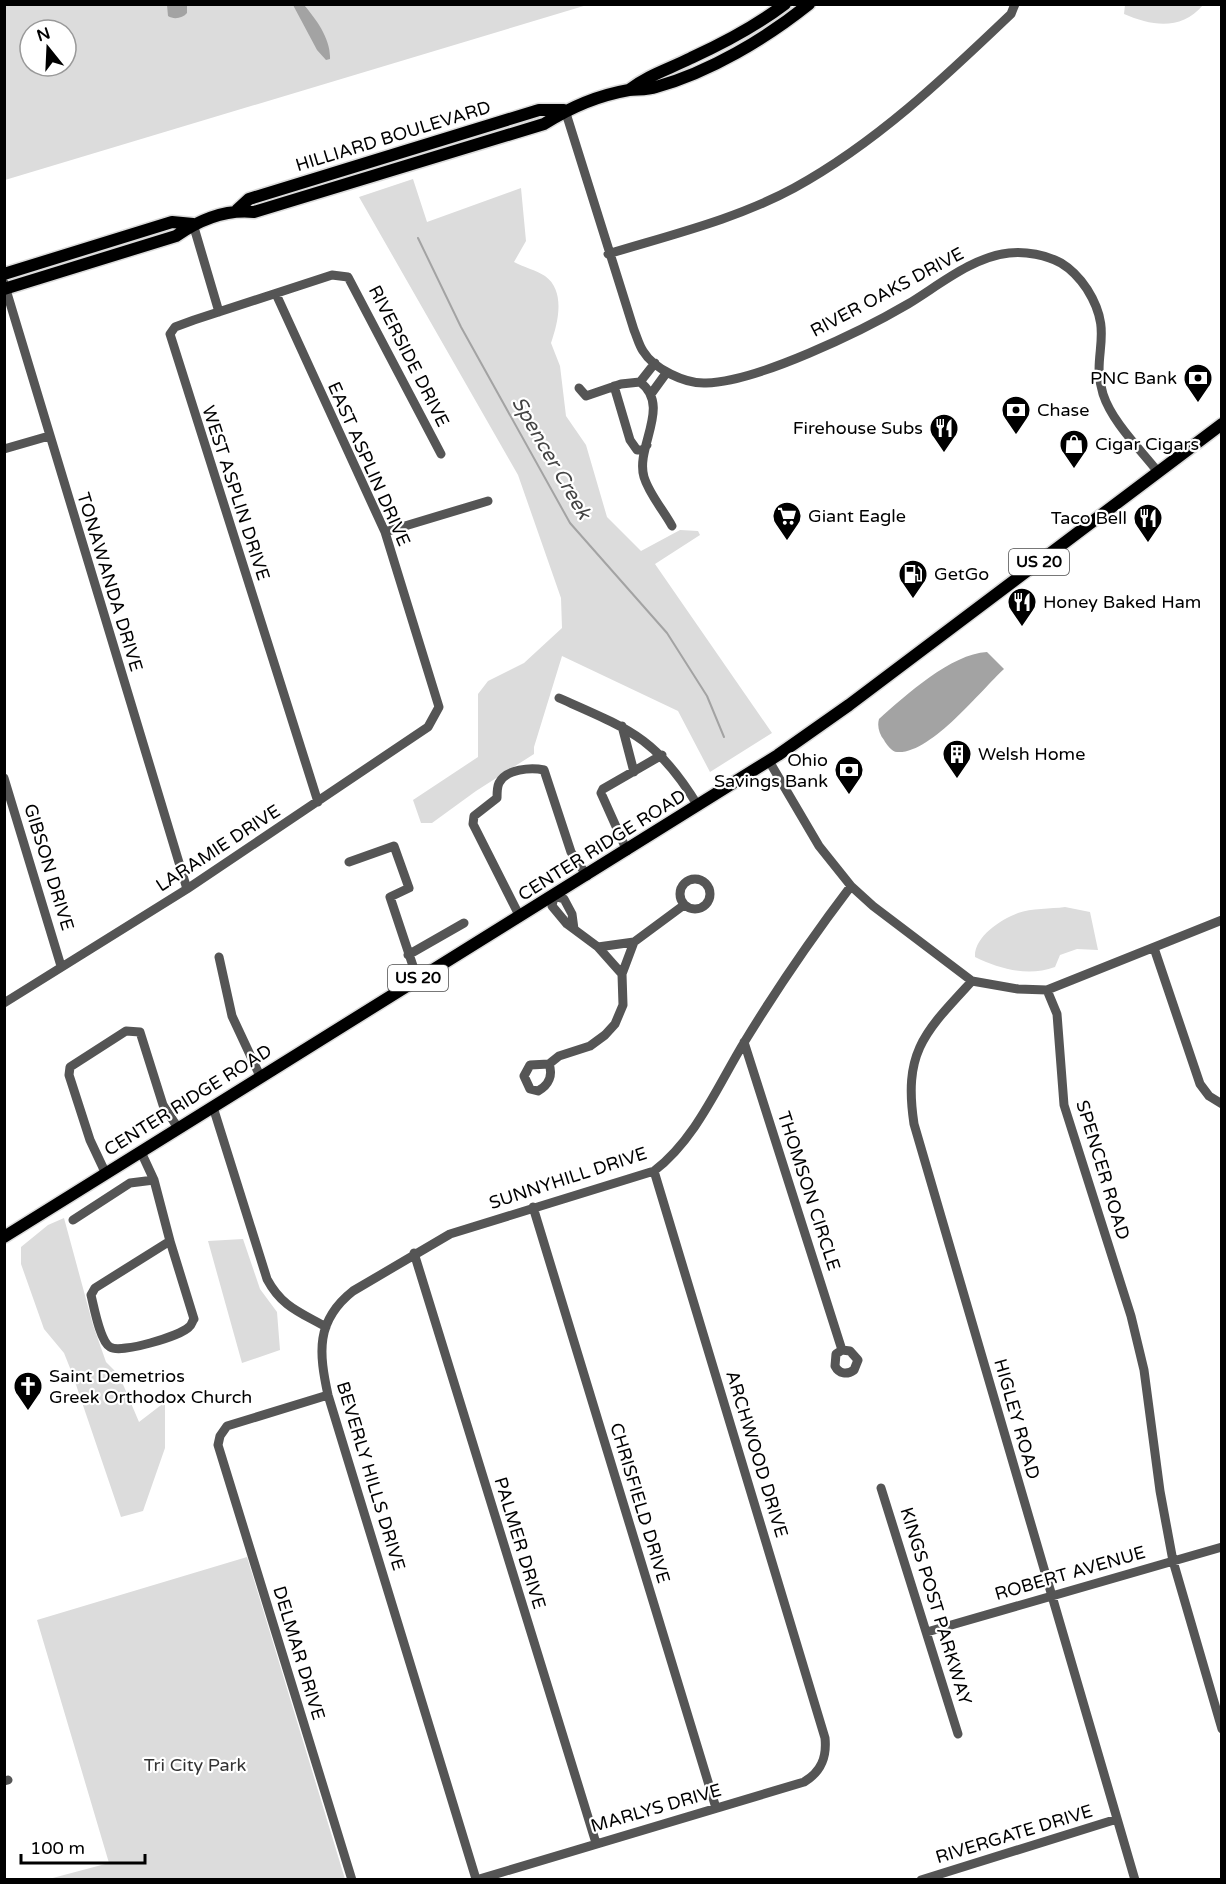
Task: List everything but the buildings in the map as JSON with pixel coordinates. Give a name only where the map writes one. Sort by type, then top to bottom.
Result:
[{"type":"main road","name":"HILLIARD BOULEVARD","points":[[628,90],[647,76],[684,62],[741,33],[785,4]]},
{"type":"main road","name":"HILLIARD BOULEVARD","points":[[5,287],[176,236],[193,224],[237,210],[254,212],[522,131],[544,124],[565,110],[628,90],[654,88],[693,74],[746,47],[808,4]]},
{"type":"main road","name":"HILLIARD BOULEVARD","points":[[4,274],[172,222],[193,224]]},
{"type":"main road","name":"CENTER RIDGE ROAD","points":[[4,1237],[769,761],[849,705],[1221,424]]},
{"type":"street","points":[[608,254],[729,216],[793,188],[860,145],[929,92],[1011,14],[1015,4]]},
{"type":"street","name":"RIVER OAKS DRIVE","points":[[565,110],[608,254],[637,338],[643,352],[667,372],[704,383],[749,374],[806,354],[860,328],[979,262],[1008,252],[1033,253],[1062,264],[1082,282],[1096,304],[1103,324],[1100,382],[1104,396],[1118,420],[1158,472]]},
{"type":"street","points":[[193,224],[219,312],[276,294]]},
{"type":"street","name":"RIVERSIDE DRIVE","points":[[276,294],[332,275],[348,277],[441,454]]},
{"type":"street","name":"TONAWANDA DRIVE","points":[[5,287],[187,889]]},
{"type":"street","name":"EAST ASPLIN DRIVE","points":[[276,294],[385,532],[439,707]]},
{"type":"street","name":"WEST ASPLIN DRIVE","points":[[219,312],[175,327],[170,334],[172,346],[318,802]]},
{"type":"street","points":[[579,388],[586,396],[614,386],[640,382],[656,363]]},
{"type":"street","points":[[667,372],[651,394],[652,418],[644,476],[672,526]]},
{"type":"street","points":[[640,382],[651,394]]},
{"type":"street","points":[[614,386],[630,440],[637,450],[643,450],[647,445]]},
{"type":"street","points":[[4,449],[49,436]]},
{"type":"street","points":[[385,532],[488,501]]},
{"type":"street","points":[[559,698],[622,726],[662,754],[679,774],[698,806]]},
{"type":"street","name":"LARAMIE DRIVE","points":[[4,1004],[61,966],[187,889],[428,727],[439,707]]},
{"type":"street","points":[[622,726],[634,772]]},
{"type":"street","points":[[627,851],[601,793],[603,789],[662,754]]},
{"type":"street","points":[[769,761],[819,846],[851,886],[908,934],[972,981],[1018,989],[1047,990],[1221,920]]},
{"type":"street","points":[[520,917],[473,824],[474,816],[497,798],[498,784],[503,778],[526,769],[544,770],[571,852],[587,876]]},
{"type":"street","name":"GIBSON DRIVE","points":[[4,778],[61,966]]},
{"type":"street","points":[[350,862],[394,846],[409,888],[390,897],[417,978]]},
{"type":"street","name":"SUNNYHILL DRIVE","points":[[326,1327],[343,1299],[414,1253],[450,1234],[654,1171],[680,1147],[796,959],[851,886]]},
{"type":"street","points":[[554,896],[552,906],[574,929],[598,947],[622,975]]},
{"type":"street","points":[[598,947],[634,942],[684,905]]},
{"type":"street","points":[[408,955],[464,923]]},
{"type":"street","points":[[549,1064],[560,1056],[590,1046],[606,1035],[615,1024],[623,1005],[622,975],[634,942]]},
{"type":"street","points":[[1154,948],[1200,1084],[1209,1096],[1221,1104]]},
{"type":"street","points":[[219,957],[232,1016],[260,1076]]},
{"type":"street","name":"HIGLEY ROAD","points":[[972,981],[934,1024],[920,1046],[910,1075],[910,1098],[914,1124],[1135,1880]]},
{"type":"street","name":"SPENCER ROAD","points":[[1047,990],[1057,1014],[1064,1105],[1131,1316],[1144,1370],[1160,1491],[1173,1561],[1221,1729]]},
{"type":"street","points":[[106,1174],[90,1140],[69,1075],[70,1067],[126,1031],[140,1032],[163,1105],[178,1128]]},
{"type":"street","name":"THOMSON CIRCLE","points":[[744,1042],[842,1350]]},
{"type":"street","points":[[213,1107],[267,1279],[276,1296],[296,1311],[326,1327]]},
{"type":"street","points":[[141,1152],[154,1180],[194,1319],[189,1327],[155,1341],[120,1350],[109,1347],[103,1340],[91,1295],[95,1288],[170,1242]]},
{"type":"street","name":"ARCHWOOD DRIVE","points":[[654,1171],[826,1747]]},
{"type":"street","points":[[73,1220],[130,1183],[154,1180]]},
{"type":"street","name":"CHRISFIELD DRIVE","points":[[532,1207],[716,1808]]},
{"type":"street","name":"PALMER DRIVE","points":[[414,1253],[596,1843]]},
{"type":"street","name":"BEVERLY HILLS DRIVE","points":[[326,1327],[321,1361],[328,1395],[476,1880]]},
{"type":"street","name":"DELMAR DRIVE","points":[[328,1395],[227,1426],[220,1436],[219,1452],[351,1880]]},
{"type":"street","name":"KINGS POST PARKWAY","points":[[881,1488],[958,1734]]},
{"type":"street","name":"ROBERT AVENUE","points":[[927,1632],[1051,1594],[1221,1547]]},
{"type":"street","name":"MARLYS DRIVE","points":[[476,1880],[811,1778],[822,1764],[826,1747]]},
{"type":"street","name":"RIVERGATE DRIVE","points":[[921,1880],[1117,1819]]},
{"type":"green space","points":[[1125,4],[1203,5],[1185,19],[1166,24],[1145,21],[1124,14]]},
{"type":"green space","points":[[5,5],[587,5],[5,180]]},
{"type":"green space","points":[[413,179],[427,222],[521,188],[526,241],[514,262],[545,276],[556,290],[558,317],[551,343],[560,366],[566,416],[586,445],[607,517],[641,551],[680,530],[698,531],[700,535],[655,564],[772,733],[710,772],[678,711],[562,656],[534,747],[534,754],[476,791],[432,823],[421,823],[413,800],[478,757],[478,694],[488,681],[524,663],[562,628],[561,598],[518,475],[359,197]]},
{"type":"green space","points":[[1065,907],[1090,912],[1098,950],[1077,949],[1060,955],[1055,967],[1035,971],[1004,968],[975,957],[983,936],[1011,916],[1035,909]]},
{"type":"green space","points":[[64,1218],[93,1325],[106,1362],[119,1375],[139,1422],[165,1402],[165,1448],[143,1511],[121,1517],[72,1373],[64,1353],[44,1329],[21,1264],[21,1247],[48,1225]]},
{"type":"green space","points":[[243,1239],[260,1289],[277,1312],[280,1350],[242,1363],[208,1241]]},
{"type":"green space","name":"Tri City Park","points":[[247,1557],[345,1879],[49,1879],[109,1863],[37,1620]]},
{"type":"shaded area","points":[[167,5],[187,5],[187,13],[178,18],[170,17]]},
{"type":"shaded area","points":[[293,5],[304,5],[318,23],[328,44],[330,59],[326,60],[317,50]]},
{"type":"shaded area","points":[[987,652],[1004,669],[954,720],[939,733],[910,750],[897,752],[889,748],[880,733],[879,719],[944,668],[973,654]]},
{"type":"waterway","name":"Spencer Creek","points":[[418,238],[461,327],[570,523],[667,633],[707,696],[724,737]]},
{"type":"place","name":"PNC Bank","points":[[1198,404]]},
{"type":"place","name":"Chase","points":[[1016,436]]},
{"type":"place","name":"Firehouse Subs","points":[[944,454]]},
{"type":"place","name":"Cigar Cigars","points":[[1074,470]]},
{"type":"place","name":"Giant Eagle","points":[[787,542]]},
{"type":"place","name":"Taco Bell","points":[[1148,544]]},
{"type":"place","name":"GetGo","points":[[913,600]]},
{"type":"place","name":"Honey Baked Ham","points":[[1022,628]]},
{"type":"place","name":"Welsh Home","points":[[957,780]]},
{"type":"place","name":"Ohio Savings Bank","points":[[849,796]]},
{"type":"place","name":"Saint Demetrios Greek Orthodox Church","points":[[28,1412]]}]
